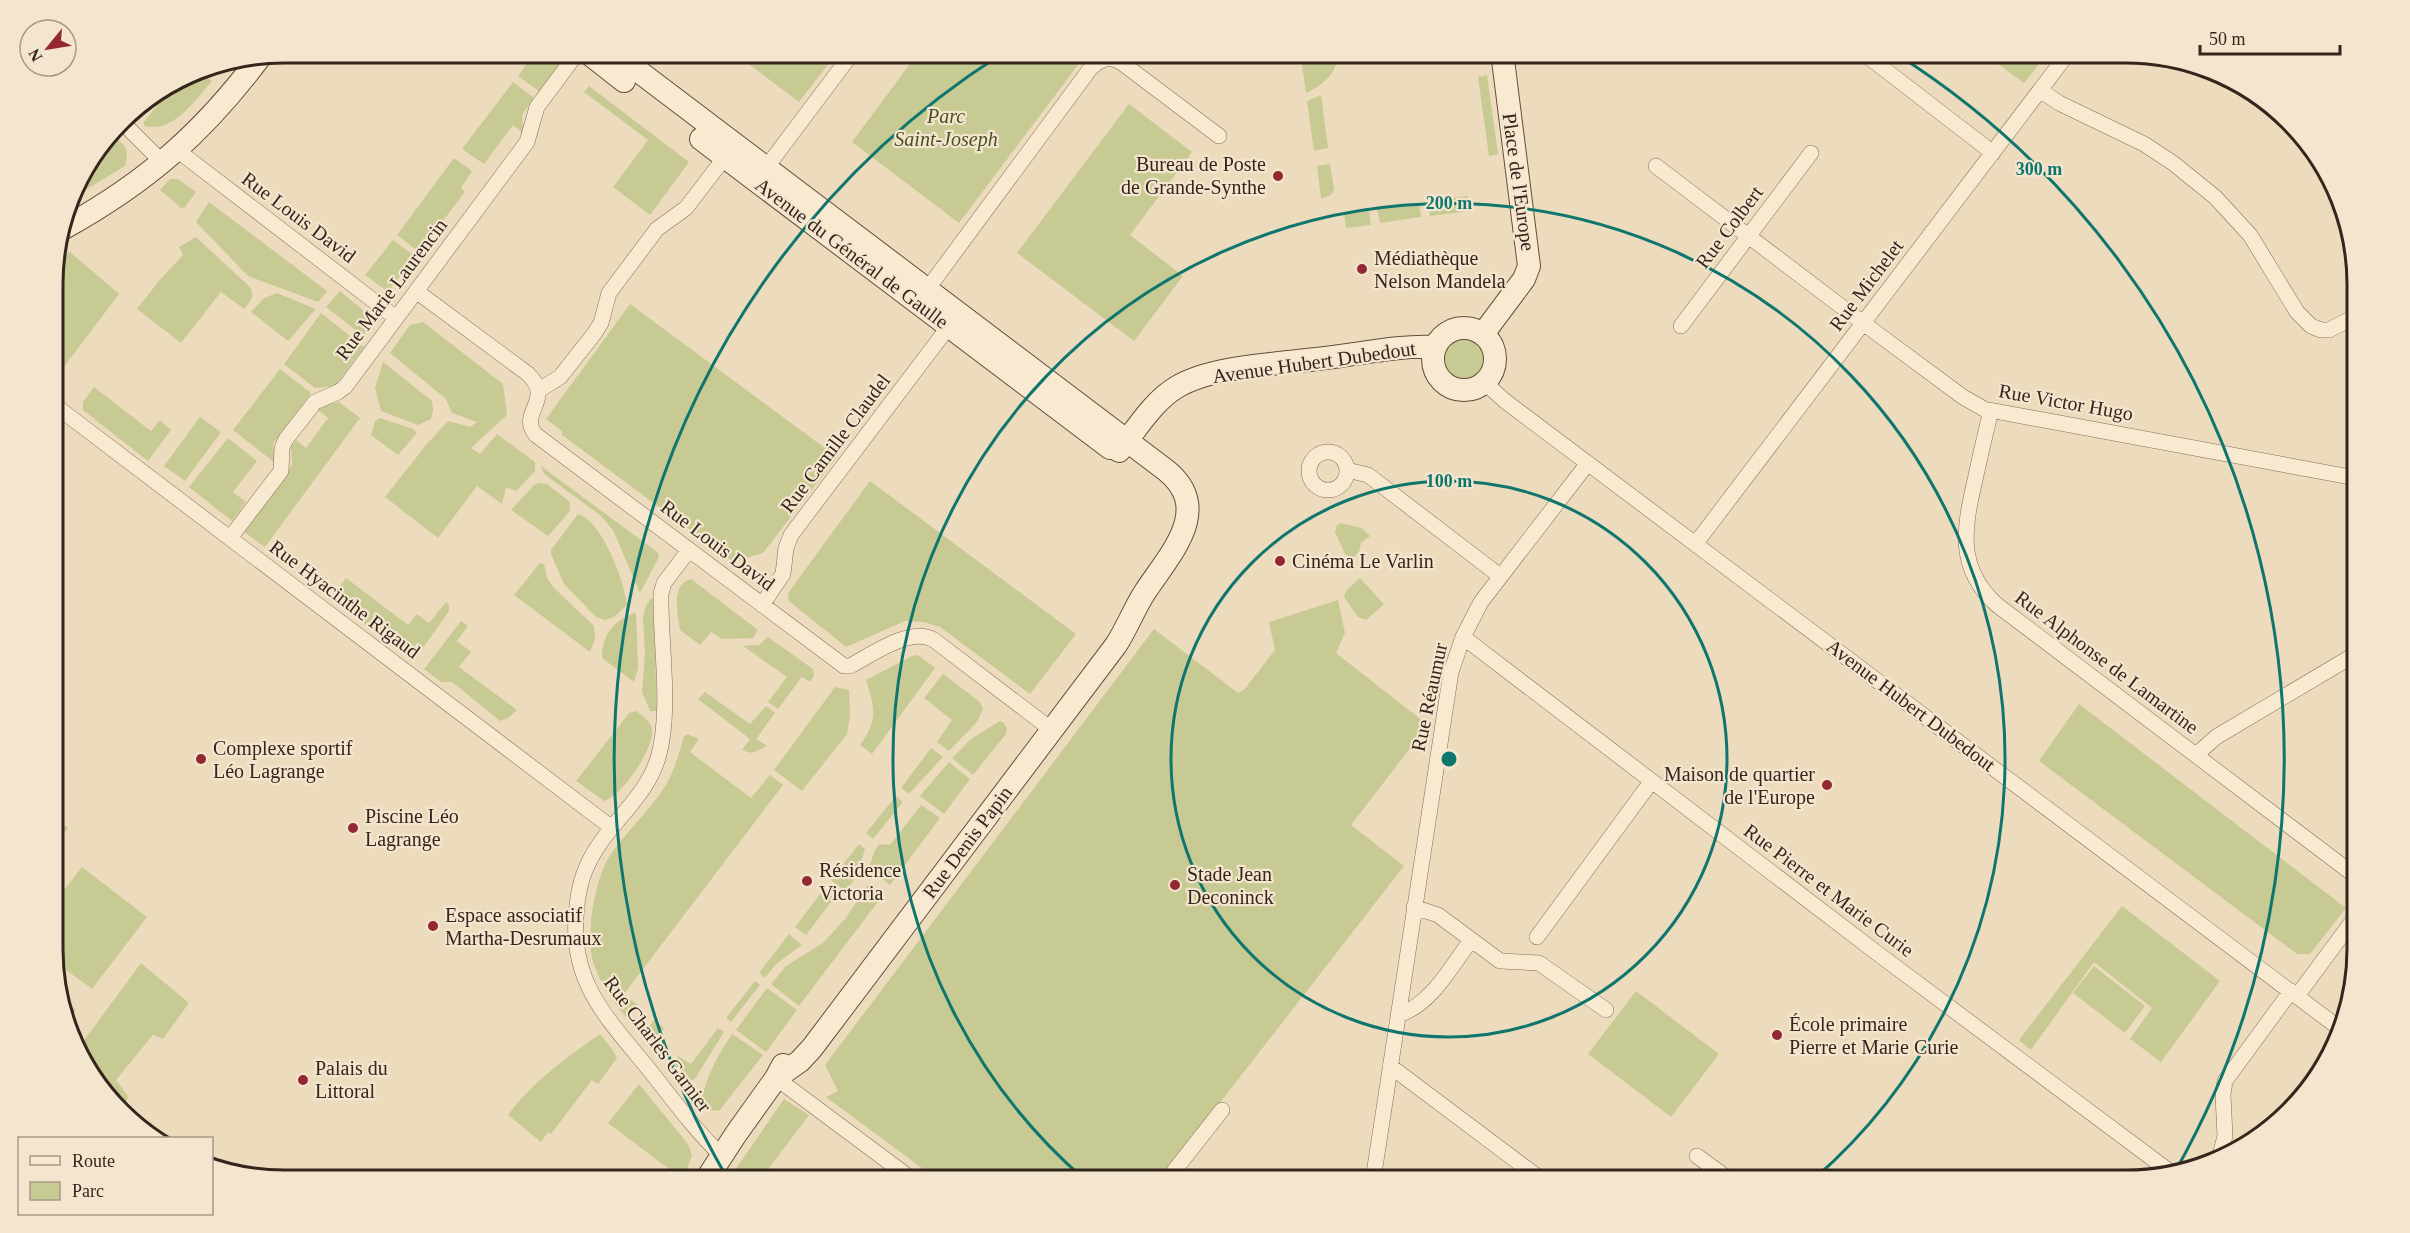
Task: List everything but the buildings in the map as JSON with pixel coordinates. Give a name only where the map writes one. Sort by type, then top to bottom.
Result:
[{"type":"street","name":"Rue Marie Laurencin","points":[[230,538],[281,471],[282,448],[286,440],[315,402],[345,387],[527,142],[537,107],[586,63]]},
{"type":"street","name":"Avenue du Général de Gaulle","points":[[608,63],[730,151],[1122,447]]},
{"type":"street","points":[[766,168],[845,63]]},
{"type":"street","points":[[922,296],[1090,69],[1098,63]]},
{"type":"street","points":[[1122,63],[1219,136]]},
{"type":"street","name":"Place de l'Europe","points":[[1483,334],[1524,279],[1529,266],[1503,63]]},
{"type":"street","points":[[1876,63],[1993,153]]},
{"type":"street","name":"Rue Michelet","points":[[1696,543],[2061,63]]},
{"type":"street","points":[[72,223],[116,198],[170,157],[212,117],[253,65]]},
{"type":"street","points":[[2040,90],[2059,103],[2144,144],[2215,197],[2234,215],[2258,245],[2297,312],[2311,326],[2320,330],[2330,330],[2347,321]]},
{"type":"street","name":"Rue Louis David","points":[[129,127],[396,318]]},
{"type":"street","points":[[416,291],[528,374],[539,390],[560,376],[594,334],[601,323],[609,293],[657,229],[686,208],[730,151]]},
{"type":"street","name":"Avenue du Général de Gaulle","points":[[730,151],[766,168],[922,296]]},
{"type":"street","name":"Rue Colbert","points":[[1681,326],[1811,153]]},
{"type":"street","name":"Rue Victor Hugo","points":[[1656,166],[1970,402],[1991,411],[2347,476]]},
{"type":"street","name":"Rue Camille Claudel","points":[[762,605],[783,574],[786,548],[791,535],[954,320]]},
{"type":"street","points":[[1457,328],[1469,328],[1483,334],[1492,346],[1495,358],[1493,370],[1484,382],[1468,390],[1447,385],[1438,376],[1433,359],[1435,347],[1443,335],[1457,328]]},
{"type":"street","name":"Avenue Hubert Dubedout","points":[[1122,447],[1161,398],[1184,383],[1204,376],[1400,348],[1435,347]]},
{"type":"street","name":"Avenue Hubert Dubedout","points":[[1484,382],[1505,401],[2334,1024]]},
{"type":"street","name":"Rue Louis David","points":[[539,390],[539,398],[530,420],[534,432],[845,667],[906,638],[921,636],[930,638],[1047,725]]},
{"type":"street","name":"Rue Alphonse de Lamartine","points":[[1991,411],[1966,520],[1968,563],[1978,585],[1997,605],[2347,869]]},
{"type":"street","name":"Rue Hyacinthe Rigaud","points":[[63,412],[612,828]]},
{"type":"street","name":"Rue Denis Papin","points":[[712,1170],[776,1078],[800,1038],[1047,725],[1104,636],[1143,595],[1180,541],[1187,521],[1185,494],[1173,476],[1122,447]]},
{"type":"street","name":"Rue Réaumur","points":[[1374,1170],[1448,688],[1463,638],[1481,602],[1588,463]]},
{"type":"street","points":[[1347,470],[1368,475],[1500,576]]},
{"type":"street","name":"Rue Charles Garnier","points":[[688,550],[664,583],[661,594],[664,725],[658,758],[649,777],[590,859],[580,888],[575,932],[582,972],[589,989],[614,1026],[704,1138],[721,1155]]},
{"type":"street","name":"Rue Pierre et Marie Curie","points":[[1463,638],[2163,1167]]},
{"type":"street","points":[[2196,755],[2216,738],[2347,659]]},
{"type":"street","points":[[1537,937],[1651,782]]},
{"type":"street","points":[[1414,906],[1438,915],[1500,962],[1539,963],[1606,1010]]},
{"type":"street","points":[[2222,1148],[2225,1136],[2223,1095],[2225,1081],[2347,928]]},
{"type":"street","points":[[1398,1015],[1414,1009],[1425,999],[1471,940]]},
{"type":"street","points":[[1390,1066],[1529,1170]]},
{"type":"street","points":[[776,1078],[900,1170]]},
{"type":"street","points":[[1175,1170],[1222,1110]]},
{"type":"street","points":[[1696,1156],[1716,1170]]},
{"type":"green space","points":[[527,63],[560,64],[540,92],[518,76]]},
{"type":"green space","points":[[747,63],[829,63],[799,102]]},
{"type":"green space","name":"Parc Saint-Joseph","points":[[911,63],[1079,63],[959,223],[852,142]]},
{"type":"green space","points":[[1302,63],[1336,63],[1328,78],[1306,93]]},
{"type":"green space","points":[[1997,63],[2040,63],[2024,83]]},
{"type":"green space","points":[[1487,75],[1498,154],[1489,156],[1478,77]]},
{"type":"green space","points":[[207,77],[212,81],[174,120],[156,127],[145,126],[143,123],[162,100]]},
{"type":"green space","points":[[513,82],[534,98],[522,115],[523,133],[513,125],[484,164],[462,149]]},
{"type":"green space","points":[[589,86],[689,162],[650,215],[613,187],[648,140],[584,92]]},
{"type":"green space","points":[[1321,95],[1328,148],[1314,151],[1307,101]]},
{"type":"green space","points":[[1129,104],[1192,152],[1130,235],[1183,276],[1134,341],[1017,253]]},
{"type":"green space","points":[[117,139],[127,151],[125,166],[84,191],[100,161]]},
{"type":"green space","points":[[454,158],[472,171],[461,188],[465,192],[419,252],[397,235]]},
{"type":"green space","points":[[1330,164],[1334,189],[1331,195],[1321,199],[1317,166]]},
{"type":"green space","points":[[170,179],[178,179],[196,192],[185,207],[181,208],[160,190]]},
{"type":"green space","points":[[1468,196],[1470,211],[1430,216],[1428,201]]},
{"type":"green space","points":[[209,202],[327,291],[318,302],[248,276],[196,222]]},
{"type":"green space","points":[[1419,203],[1421,217],[1380,223],[1377,209]]},
{"type":"green space","points":[[1369,210],[1371,225],[1346,228],[1344,213]]},
{"type":"green space","points":[[196,237],[250,287],[252,296],[244,309],[221,292],[181,343],[137,309],[183,255],[179,247]]},
{"type":"green space","points":[[393,240],[415,256],[388,292],[365,275]]},
{"type":"green space","points":[[70,252],[119,294],[63,368],[63,270],[65,254]]},
{"type":"green space","points":[[340,291],[370,316],[371,324],[363,336],[326,307]]},
{"type":"green space","points":[[277,293],[316,309],[288,341],[251,312],[264,298]]},
{"type":"green space","points":[[630,304],[837,457],[763,553],[733,562],[562,435],[562,431],[546,419]]},
{"type":"green space","points":[[321,313],[364,347],[335,386],[315,388],[284,364]]},
{"type":"green space","points":[[423,322],[503,384],[507,415],[471,448],[480,454],[497,434],[535,462],[535,471],[516,491],[506,487],[502,504],[477,486],[438,538],[385,497],[448,421],[470,427],[477,422],[452,413],[446,399],[390,353],[410,325]]},
{"type":"green space","points":[[1464,336],[1480,343],[1487,359],[1480,375],[1464,382],[1448,375],[1441,359],[1448,343]]},
{"type":"green space","points":[[383,362],[432,401],[431,419],[418,425],[381,411],[375,388]]},
{"type":"green space","points":[[280,369],[311,393],[273,444],[275,463],[233,430]]},
{"type":"green space","points":[[94,387],[151,431],[160,420],[171,430],[148,461],[83,410],[83,402]]},
{"type":"green space","points":[[339,402],[360,418],[265,547],[243,531],[292,465],[291,447],[296,440],[306,448],[328,418],[318,410],[323,404]]},
{"type":"green space","points":[[200,417],[221,432],[185,481],[164,466]]},
{"type":"green space","points":[[380,418],[413,429],[417,433],[398,455],[371,435],[375,421]]},
{"type":"green space","points":[[228,438],[257,461],[233,492],[246,502],[232,521],[189,487]]},
{"type":"green space","points":[[541,466],[657,552],[659,557],[640,593],[613,530],[600,515],[544,474]]},
{"type":"green space","points":[[870,481],[1076,634],[1030,694],[940,627],[923,622],[905,621],[846,647],[789,601],[788,593]]},
{"type":"green space","points":[[547,484],[570,502],[570,511],[548,536],[511,510],[534,485]]},
{"type":"green space","points":[[578,514],[596,528],[604,540],[622,582],[627,605],[614,617],[605,620],[596,617],[564,584],[551,554],[551,550]]},
{"type":"green space","points":[[1341,523],[1362,528],[1370,536],[1361,543],[1359,552],[1353,558],[1345,554],[1335,532],[1337,525]]},
{"type":"green space","points":[[540,563],[544,564],[547,578],[553,587],[594,626],[595,639],[590,652],[514,595]]},
{"type":"green space","points":[[346,578],[408,625],[417,614],[429,623],[446,602],[449,605],[449,611],[414,661],[336,602],[334,594]]},
{"type":"green space","points":[[1360,578],[1384,604],[1366,620],[1358,617],[1344,597],[1346,591]]},
{"type":"green space","points":[[691,579],[758,630],[753,638],[722,639],[711,632],[700,645],[680,630],[678,594],[684,582]]},
{"type":"green space","points":[[653,598],[657,711],[650,711],[642,692],[645,653],[643,618],[645,608]]},
{"type":"green space","name":"Stade Jean Deconinck","points":[[1338,600],[1345,633],[1336,653],[1428,725],[1351,825],[1404,866],[1168,1170],[925,1170],[826,1097],[838,1091],[825,1065],[1154,629],[1238,693],[1244,690],[1275,650],[1269,622]]},
{"type":"green space","points":[[636,614],[638,668],[634,682],[602,658],[604,642],[610,630],[619,621]]},
{"type":"green space","points":[[461,621],[468,626],[457,641],[471,652],[459,667],[517,710],[508,718],[500,721],[452,682],[441,682],[424,669]]},
{"type":"green space","points":[[768,637],[813,669],[814,676],[810,682],[802,677],[778,709],[768,702],[787,677],[743,646],[759,645]]},
{"type":"green space","points":[[918,655],[935,668],[872,754],[860,745],[870,729],[873,714],[866,680]]},
{"type":"green space","points":[[943,674],[980,702],[983,709],[977,722],[949,751],[937,742],[952,720],[924,698]]},
{"type":"green space","points":[[835,687],[849,690],[850,715],[847,734],[802,791],[774,770]]},
{"type":"green space","points":[[705,692],[750,724],[766,706],[775,713],[756,739],[767,746],[752,753],[742,750],[750,739],[698,699]]},
{"type":"green space","points":[[2079,704],[2346,908],[2310,954],[2297,954],[2039,761]]},
{"type":"green space","points":[[636,711],[648,721],[652,729],[652,737],[643,759],[628,781],[604,801],[576,781],[629,713]]},
{"type":"green space","points":[[1000,721],[1007,728],[1006,734],[973,775],[952,758],[971,739]]},
{"type":"green space","points":[[688,734],[699,739],[690,752],[751,798],[770,775],[783,785],[624,994],[639,1006],[629,1017],[625,1016],[612,998],[594,965],[590,941],[595,896],[608,859],[666,786],[684,736]]},
{"type":"green space","points":[[931,748],[943,757],[909,794],[901,788]]},
{"type":"green space","points":[[949,762],[970,779],[944,814],[920,796]]},
{"type":"green space","points":[[896,796],[903,802],[873,839],[866,833]]},
{"type":"green space","points":[[921,805],[940,818],[890,885],[869,869],[874,852],[879,844],[890,845]]},
{"type":"green space","points":[[63,824],[68,828],[63,834]]},
{"type":"green space","points":[[859,844],[865,849],[857,875],[846,892],[831,880]]},
{"type":"green space","points":[[82,867],[147,917],[92,989],[64,968],[63,891]]},
{"type":"green space","points":[[868,885],[883,895],[799,1006],[771,984],[786,966],[823,943],[845,919]]},
{"type":"green space","points":[[824,889],[834,898],[806,935],[795,927]]},
{"type":"green space","points":[[2122,906],[2220,981],[2161,1062],[2130,1039],[2152,1008],[2094,962],[2031,1050],[2019,1040]]},
{"type":"green space","points":[[789,934],[802,945],[776,964],[765,978],[759,973]]},
{"type":"green space","points":[[141,963],[189,1003],[163,1039],[153,1035],[116,1080],[128,1096],[126,1103],[100,1072],[83,1041]]},
{"type":"green space","points":[[2094,966],[2145,1006],[2125,1033],[2073,993]]},
{"type":"green space","points":[[755,981],[760,985],[731,1022],[726,1018]]},
{"type":"green space","points":[[767,988],[797,1010],[766,1052],[736,1030]]},
{"type":"green space","points":[[1636,991],[1719,1054],[1671,1117],[1588,1054]]},
{"type":"green space","points":[[654,1020],[664,1028],[653,1044],[648,1045],[643,1036]]},
{"type":"green space","points":[[718,1028],[724,1032],[696,1077],[684,1087],[670,1069],[678,1056],[691,1064]]},
{"type":"green space","points":[[600,1034],[617,1058],[598,1084],[592,1080],[551,1134],[548,1132],[541,1142],[508,1115],[539,1081]]},
{"type":"green space","points":[[732,1034],[763,1055],[719,1111],[705,1109],[701,1105],[709,1076]]},
{"type":"green space","points":[[639,1084],[688,1144],[692,1155],[687,1170],[668,1170],[608,1123]]},
{"type":"green space","points":[[784,1099],[809,1115],[768,1170],[735,1170]]},
{"type":"place","name":"Bureau de Poste de Grande-Synthe","points":[[1278,176]]},
{"type":"place","name":"Médiathèque Nelson Mandela","points":[[1362,269]]},
{"type":"place","name":"Cinéma Le Varlin","points":[[1280,561]]},
{"type":"place","name":"Complexe sportif Léo Lagrange","points":[[201,759]]},
{"type":"place","name":"Maison de quartier de l'Europe","points":[[1827,785]]},
{"type":"place","name":"Piscine Léo Lagrange","points":[[353,828]]},
{"type":"place","name":"Résidence Victoria","points":[[807,881]]},
{"type":"place","name":"Stade Jean Deconinck","points":[[1175,885]]},
{"type":"place","name":"Espace associatif Martha-Desrumaux","points":[[433,926]]},
{"type":"place","name":"École primaire Pierre et Marie Curie","points":[[1777,1035]]},
{"type":"place","name":"Palais du Littoral","points":[[303,1080]]}]
